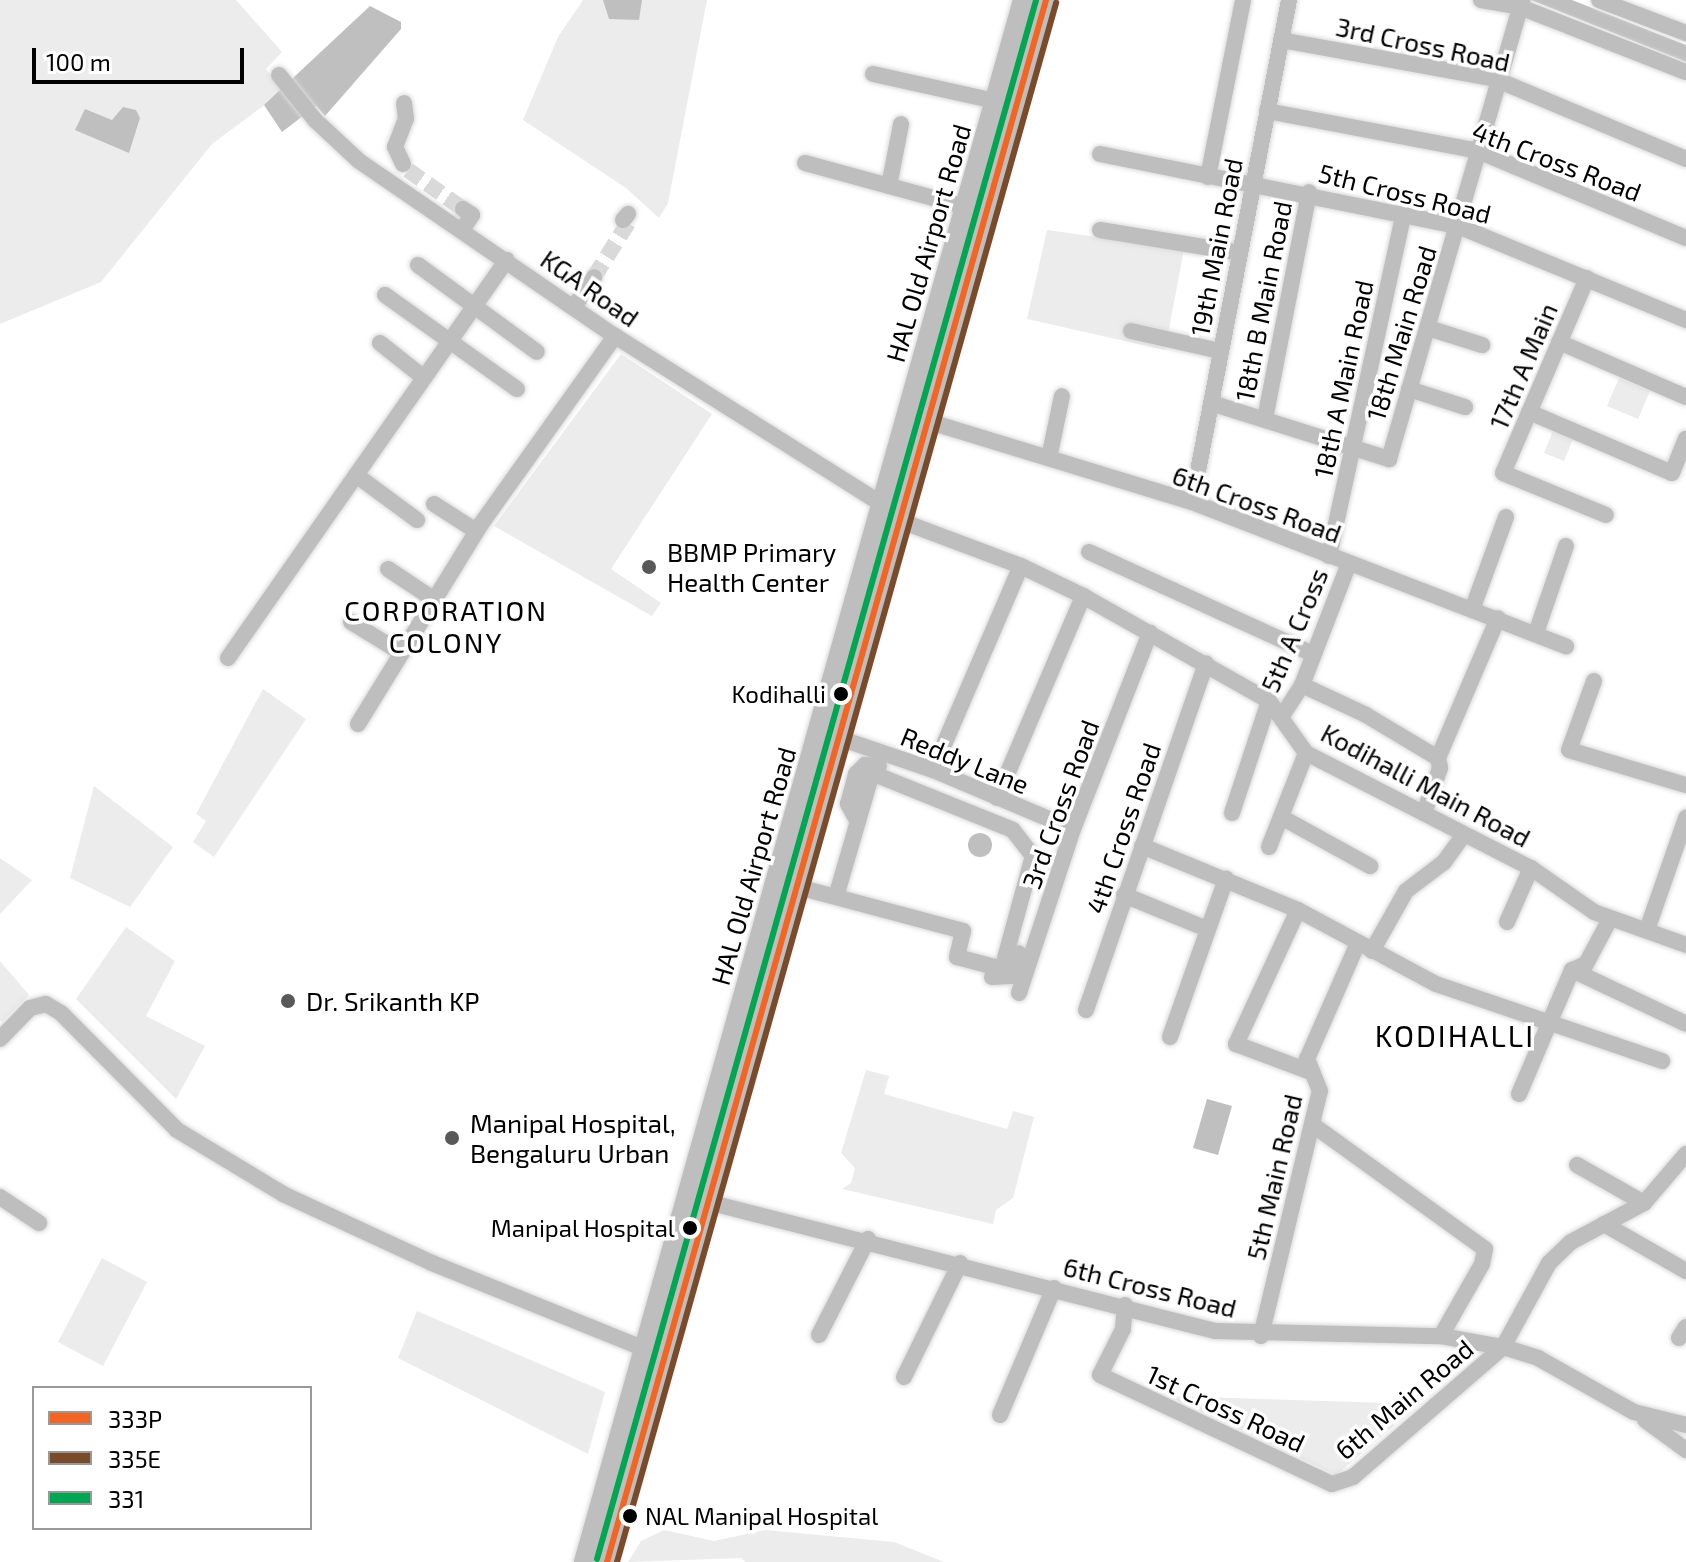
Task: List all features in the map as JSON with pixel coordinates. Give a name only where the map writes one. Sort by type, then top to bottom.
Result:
[{"type":"main road","name":"HAL Old Airport Road","points":[[607,1562],[882,504],[966,207],[985,99],[1023,0]]},
{"type":"main road","name":"HAL Old Airport Road","points":[[584,1562],[645,1349],[703,1192],[798,887],[1046,0]]},
{"type":"street","points":[[1208,177],[1243,0]]},
{"type":"street","name":"19th Main Road","points":[[1192,502],[1289,0]]},
{"type":"street","points":[[1481,0],[1521,3],[1686,72]]},
{"type":"street","points":[[1599,0],[1635,6],[1686,33]]},
{"type":"street","name":"18th Main Road","points":[[1353,446],[1389,459],[1458,226],[1495,79],[1521,3]]},
{"type":"street","name":"3rd Cross Road","points":[[1281,40],[1495,79],[1686,159]]},
{"type":"street","points":[[873,74],[985,99]]},
{"type":"street","name":"KGA Road","points":[[283,81],[339,145],[398,187],[615,336],[882,504]]},
{"type":"street","points":[[398,187],[405,167],[395,147],[406,119],[404,103]]},
{"type":"street","name":"4th Cross Road","points":[[1267,111],[1478,151],[1686,238]]},
{"type":"street","points":[[889,186],[901,124]]},
{"type":"street","name":"5th Cross Road","points":[[1100,154],[1208,177],[1309,192],[1458,226],[1686,320]]},
{"type":"street","points":[[805,163],[966,207]]},
{"type":"street","name":"18th B Main Road","points":[[1265,419],[1309,192]]},
{"type":"street","points":[[462,230],[472,215],[463,209]]},
{"type":"street","name":"18th A Main Road","points":[[1329,556],[1404,213]]},
{"type":"street","points":[[1100,230],[1240,253]]},
{"type":"street","points":[[228,658],[507,260]]},
{"type":"street","points":[[418,265],[537,352]]},
{"type":"street","points":[[571,304],[591,275]]},
{"type":"street","name":"17th A Main","points":[[1587,278],[1503,473],[1606,515]]},
{"type":"street","points":[[385,295],[517,389]]},
{"type":"street","points":[[1428,328],[1482,345]]},
{"type":"street","points":[[1131,331],[1220,351]]},
{"type":"street","points":[[358,724],[476,531],[615,336]]},
{"type":"street","points":[[1559,342],[1686,397]]},
{"type":"street","points":[[380,343],[424,378]]},
{"type":"street","points":[[1409,389],[1465,407]]},
{"type":"street","points":[[1049,458],[1062,396]]},
{"type":"street","points":[[1211,403],[1353,446]]},
{"type":"street","points":[[1529,412],[1672,473],[1686,439]]},
{"type":"street","name":"6th Cross Road","points":[[927,421],[1192,502],[1566,646]]},
{"type":"street","points":[[356,475],[417,520]]},
{"type":"street","points":[[434,504],[476,531]]},
{"type":"street","points":[[1472,610],[1506,517]]},
{"type":"street","name":"Kodihalli Main Road","points":[[901,521],[1021,566],[1083,596],[1269,701],[1306,753],[1463,836],[1531,868],[1610,919],[1686,945]]},
{"type":"street","points":[[1536,633],[1566,546]]},
{"type":"street","points":[[1089,552],[1313,654]]},
{"type":"street","name":"5th A Cross","points":[[1282,716],[1302,685],[1349,563]]},
{"type":"street","points":[[933,770],[1021,566]]},
{"type":"street","points":[[388,569],[433,599]]},
{"type":"street","points":[[997,798],[1083,596]]},
{"type":"street","points":[[1424,813],[1438,758],[1498,618]]},
{"type":"street","points":[[351,622],[400,652]]},
{"type":"street","name":"3rd Cross Road","points":[[1019,993],[1073,829],[1150,633]]},
{"type":"street","name":"4th Cross Road","points":[[1086,1010],[1206,663]]},
{"type":"street","points":[[1594,681],[1569,750],[1686,785]]},
{"type":"street","points":[[1302,685],[1366,715],[1438,758]]},
{"type":"street","points":[[1232,813],[1269,701]]},
{"type":"street","name":"Reddy Lane","points":[[839,738],[933,770],[1073,829]]},
{"type":"street","points":[[1269,847],[1306,753]]},
{"type":"street","points":[[858,822],[848,804],[856,774],[865,765],[879,766]]},
{"type":"street","points":[[798,887],[963,931],[957,957],[1002,969],[1033,856],[1013,830],[872,773],[836,897]]},
{"type":"street","points":[[1281,817],[1370,866]]},
{"type":"street","points":[[1647,930],[1686,818]]},
{"type":"street","name":"5th Main Road","points":[[1261,1336],[1320,1091],[1307,1059],[1365,947],[1406,891],[1444,862],[1463,836]]},
{"type":"street","points":[[1142,846],[1298,910],[1436,984],[1662,1061]]},
{"type":"street","points":[[1507,922],[1531,868]]},
{"type":"street","points":[[1170,1037],[1226,879]]},
{"type":"street","points":[[1124,895],[1207,929]]},
{"type":"street","points":[[1298,910],[1236,1044],[1313,1073]]},
{"type":"street","points":[[1519,1094],[1552,1023],[1572,970],[1586,964],[1610,919]]},
{"type":"street","points":[[967,960],[973,972],[1004,980],[1014,972],[1019,953]]},
{"type":"street","points":[[1572,970],[1686,1024]]},
{"type":"street","points":[[0,1039],[30,1008],[46,1004],[61,1013],[177,1130],[283,1194],[446,1269],[645,1349]]},
{"type":"street","points":[[1313,1125],[1476,1238],[1485,1249],[1482,1264],[1441,1336]]},
{"type":"street","points":[[1503,1347],[1549,1263],[1571,1242],[1644,1203],[1686,1154]]},
{"type":"street","points":[[1577,1165],[1644,1203]]},
{"type":"street","name":"6th Cross Road","points":[[703,1192],[739,1207],[1125,1305],[1215,1331],[1261,1336],[1441,1336],[1503,1347],[1538,1358],[1634,1412],[1686,1425]]},
{"type":"street","points":[[0,1197],[39,1223]]},
{"type":"street","points":[[1604,1224],[1686,1271]]},
{"type":"street","points":[[819,1335],[868,1239]]},
{"type":"street","points":[[904,1377],[960,1263]]},
{"type":"street","points":[[1000,1415],[1054,1288]]},
{"type":"street","name":"1st Cross Road","points":[[1125,1305],[1123,1329],[1100,1375],[1332,1484]]},
{"type":"street","name":"6th Main Road","points":[[1332,1484],[1353,1477],[1503,1347]]},
{"type":"street","points":[[1634,1412],[1686,1450]]},
{"type":"shaded area","points":[[0,0],[236,0],[282,52],[266,69],[282,92],[212,144],[101,282],[0,324]]},
{"type":"shaded area","points":[[583,0],[707,0],[668,203],[659,218],[626,188],[523,120],[558,37]]},
{"type":"shaded area","points":[[603,0],[642,0],[639,20],[609,19]]},
{"type":"shaded area","points":[[1531,0],[1572,0],[1686,45],[1686,62]]},
{"type":"shaded area","points":[[370,6],[401,22],[401,29],[325,116],[316,106],[282,132],[264,105]]},
{"type":"shaded area","points":[[123,107],[136,110],[140,118],[129,153],[75,130],[85,109],[112,120]]},
{"type":"shaded area","points":[[1047,230],[1184,249],[1165,350],[1027,319]]},
{"type":"shaded area","points":[[621,354],[712,414],[611,569],[661,603],[652,616],[494,526]]},
{"type":"shaded area","points":[[1619,378],[1650,391],[1638,419],[1607,406]]},
{"type":"shaded area","points":[[1553,431],[1573,439],[1564,461],[1544,453]]},
{"type":"shaded area","points":[[263,689],[306,719],[214,857],[193,842],[206,821],[196,814]]},
{"type":"shaded area","points":[[94,786],[173,847],[130,907],[70,878]]},
{"type":"shaded area","points":[[980,833],[991,840],[992,845],[985,856],[980,857],[969,850],[968,845],[975,834]]},
{"type":"shaded area","points":[[0,858],[32,880],[0,914]]},
{"type":"shaded area","points":[[126,927],[175,961],[146,1016],[205,1046],[176,1099],[76,999]]},
{"type":"shaded area","points":[[0,961],[29,995],[2,1022],[0,1020]]},
{"type":"shaded area","points":[[866,1070],[889,1076],[884,1094],[1007,1129],[1013,1111],[1034,1117],[1013,1198],[996,1210],[993,1224],[842,1189],[851,1183],[855,1168],[841,1153]]},
{"type":"shaded area","points":[[1207,1099],[1232,1106],[1218,1155],[1193,1148]]},
{"type":"shaded area","points":[[102,1258],[147,1282],[103,1366],[58,1342]]},
{"type":"shaded area","points":[[417,1311],[605,1392],[588,1454],[398,1358]]},
{"type":"shaded area","points":[[1168,1396],[1420,1404],[1336,1475]]},
{"type":"shaded area","points":[[664,1530],[714,1541],[765,1530],[894,1542],[944,1562],[745,1562],[741,1558],[628,1562],[641,1541]]},
{"type":"tunnel","points":[[408,170],[463,209]]},
{"type":"tunnel","points":[[594,277],[628,223]]},
{"type":"transit line","name":"331","points":[[597,1559],[1036,0]]},
{"type":"transit line","name":"333P","points":[[607,1562],[1046,0]]},
{"type":"transit line","name":"335E","points":[[617,1562],[1056,3]]},
{"type":"place","name":"BBMP Primary Health Center","points":[[649,567]]},
{"type":"place","name":"Kodihalli","points":[[841,694]]},
{"type":"place","name":"Dr. Srikanth KP","points":[[288,1001]]},
{"type":"place","name":"Manipal Hospital, Bengaluru Urban","points":[[452,1138]]},
{"type":"place","name":"Manipal Hospital","points":[[690,1228]]},
{"type":"place","name":"NAL Manipal Hospital","points":[[630,1516]]},
{"type":"district","name":"CORPORATION COLONY","points":[[446,626]]},
{"type":"district","name":"KODIHALLI","points":[[1455,1035]]}]
